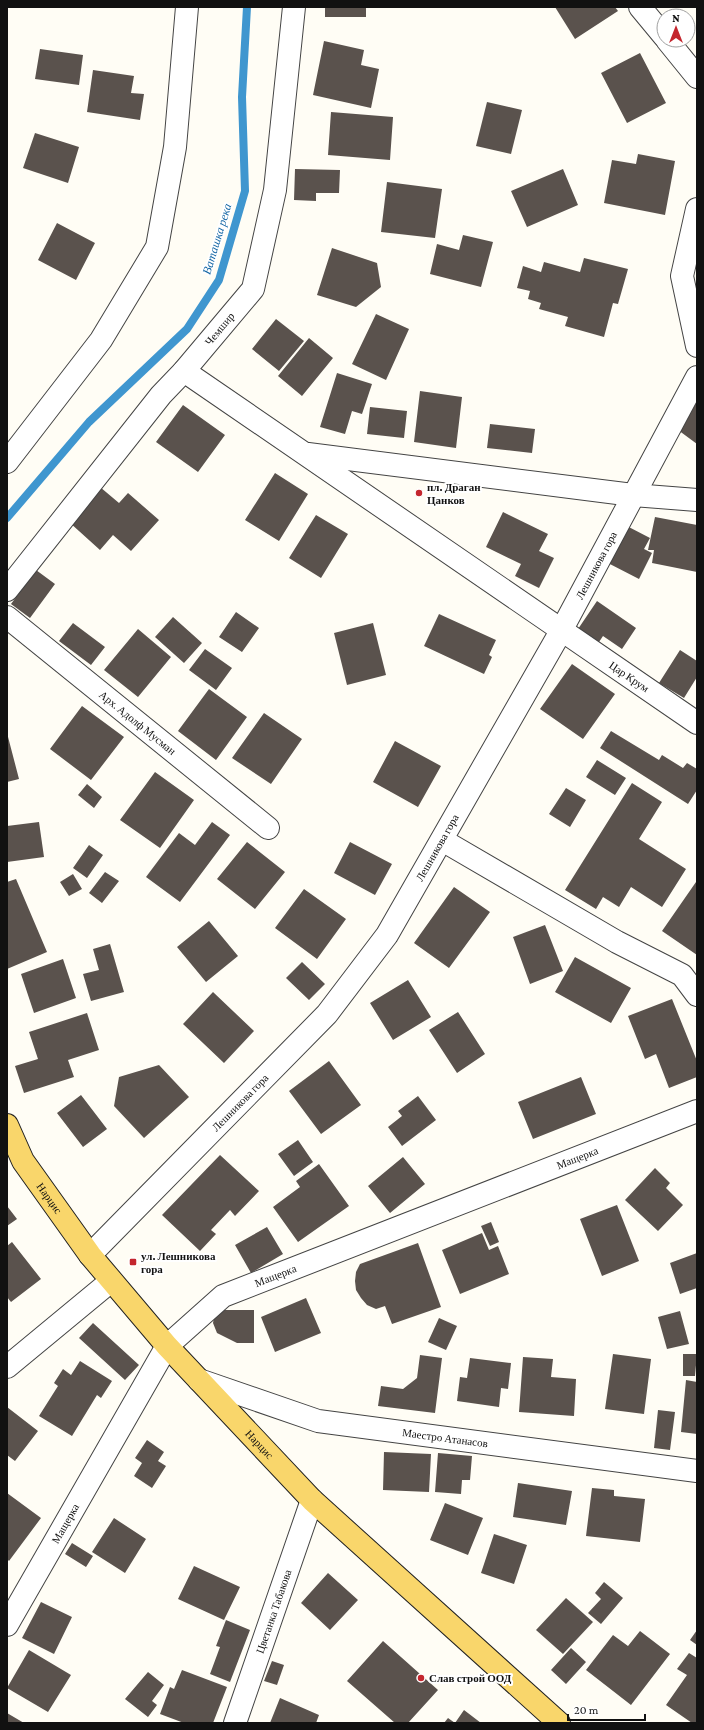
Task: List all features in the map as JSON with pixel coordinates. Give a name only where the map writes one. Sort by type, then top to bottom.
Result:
[{"type":"main road","name":"Нарцис","points":[[7,1125],[23,1161],[90,1255],[111,1282],[167,1346],[312,1500],[559,1723]]},
{"type":"street","points":[[7,462],[101,340],[157,247],[175,147],[187,7]]},
{"type":"street","name":"Чемшир","points":[[7,590],[161,395],[184,372],[253,289],[274,190],[294,7]]},
{"type":"street","points":[[640,7],[656,26]]},
{"type":"street","points":[[673,48],[697,77]]},
{"type":"street","points":[[697,209],[682,276],[697,346]]},
{"type":"street","points":[[184,372],[561,631]]},
{"type":"street","name":"Лешникова гора","points":[[90,1255],[327,1014],[387,936],[561,631],[697,377]]},
{"type":"street","points":[[305,454],[633,495],[697,500]]},
{"type":"street","name":"Арх. Адолф Мусман","points":[[7,618],[268,828]]},
{"type":"street","name":"Цар Крум","points":[[561,631],[697,723]]},
{"type":"street","points":[[442,840],[617,942],[682,975],[697,995]]},
{"type":"street","name":"Мащерка","points":[[7,1625],[167,1346],[223,1296],[697,1111]]},
{"type":"street","points":[[7,1368],[111,1282]]},
{"type":"street","name":"Маестро Атанасов","points":[[199,1380],[318,1421],[697,1471]]},
{"type":"street","name":"Цветанка Табакова","points":[[235,1723],[312,1500]]},
{"type":"building","points":[[325,7],[366,7],[366,17],[325,17]]},
{"type":"building","points":[[555,7],[615,7],[618,11],[575,39]]},
{"type":"building","points":[[324,41],[364,50],[361,65],[379,69],[371,108],[313,95]]},
{"type":"building","points":[[40,49],[83,55],[79,85],[35,79]]},
{"type":"building","points":[[640,53],[666,103],[627,123],[601,73]]},
{"type":"building","points":[[93,70],[134,76],[131,93],[144,94],[140,120],[87,112]]},
{"type":"building","points":[[487,102],[522,110],[511,154],[476,146]]},
{"type":"building","points":[[331,112],[393,117],[390,160],[328,155]]},
{"type":"building","points":[[35,133],[79,147],[68,183],[23,168]]},
{"type":"building","points":[[638,154],[675,161],[665,215],[604,203],[612,160],[636,164]]},
{"type":"building","points":[[295,169],[340,170],[339,193],[316,193],[316,201],[294,200]]},
{"type":"building","points":[[563,169],[578,205],[527,227],[511,191]]},
{"type":"building","points":[[387,182],[442,189],[435,238],[381,232]]},
{"type":"building","points":[[57,223],[95,243],[76,280],[38,260]]},
{"type":"building","points":[[463,235],[493,242],[481,287],[430,274],[437,244],[459,250]]},
{"type":"building","points":[[332,248],[377,263],[381,287],[356,307],[317,295]]},
{"type":"building","points":[[584,258],[628,269],[618,304],[613,303],[604,337],[565,326],[568,317],[539,309],[541,303],[528,299],[530,291],[517,288],[523,266],[541,272],[544,262],[580,272]]},
{"type":"building","points":[[376,314],[409,329],[386,380],[352,364]]},
{"type":"building","points":[[276,319],[304,341],[279,371],[252,349]]},
{"type":"building","points":[[309,338],[333,358],[302,396],[278,376]]},
{"type":"building","points":[[337,373],[372,384],[362,414],[352,411],[345,434],[320,427]]},
{"type":"building","points":[[420,391],[462,397],[456,448],[414,442]]},
{"type":"building","points":[[697,397],[697,444],[674,427]]},
{"type":"building","points":[[183,405],[225,435],[198,472],[156,442]]},
{"type":"building","points":[[370,407],[407,411],[404,438],[367,434]]},
{"type":"building","points":[[490,424],[535,429],[532,453],[487,448]]},
{"type":"building","points":[[275,473],[308,494],[279,541],[245,520]]},
{"type":"building","points":[[100,487],[119,503],[128,493],[159,520],[131,551],[113,535],[100,550],[69,522]]},
{"type":"building","points":[[503,512],[548,534],[539,551],[554,558],[539,588],[515,576],[521,564],[486,547]]},
{"type":"building","points":[[316,515],[348,534],[321,578],[289,558]]},
{"type":"building","points":[[655,517],[697,525],[697,572],[652,563],[654,550],[648,550]]},
{"type":"building","points":[[623,524],[650,538],[644,549],[652,553],[639,579],[604,561]]},
{"type":"building","points":[[36,570],[55,584],[30,618],[11,604]]},
{"type":"building","points":[[597,601],[636,628],[622,649],[603,636],[597,645],[576,632]]},
{"type":"building","points":[[236,612],[259,628],[242,652],[219,637]]},
{"type":"building","points":[[439,614],[496,640],[489,655],[492,657],[484,674],[424,646]]},
{"type":"building","points":[[173,617],[202,643],[184,663],[155,637]]},
{"type":"building","points":[[73,623],[105,647],[91,665],[59,641]]},
{"type":"building","points":[[373,623],[386,675],[347,685],[334,633]]},
{"type":"building","points":[[138,629],[171,657],[138,697],[104,670]]},
{"type":"building","points":[[205,649],[232,668],[216,690],[189,670]]},
{"type":"building","points":[[680,650],[697,661],[697,677],[684,698],[659,683]]},
{"type":"building","points":[[572,664],[615,694],[583,739],[540,709]]},
{"type":"building","points":[[209,689],[247,717],[216,760],[178,731]]},
{"type":"building","points":[[82,706],[124,737],[91,780],[50,749]]},
{"type":"building","points":[[264,713],[302,739],[271,784],[232,758]]},
{"type":"building","points":[[611,731],[659,760],[662,755],[683,768],[687,763],[697,769],[697,790],[688,804],[600,748]]},
{"type":"building","points":[[7,733],[19,779],[7,782]]},
{"type":"building","points":[[395,741],[441,766],[418,807],[373,782]]},
{"type":"building","points":[[597,760],[626,778],[615,795],[586,777]]},
{"type":"building","points":[[155,772],[194,800],[160,848],[120,820]]},
{"type":"building","points":[[632,783],[662,802],[639,839],[686,869],[662,907],[631,887],[619,907],[603,897],[596,909],[565,890]]},
{"type":"building","points":[[87,784],[102,797],[94,808],[78,795]]},
{"type":"building","points":[[566,788],[586,800],[570,827],[549,814]]},
{"type":"building","points":[[39,822],[44,857],[7,862],[7,826]]},
{"type":"building","points":[[212,822],[230,835],[180,902],[146,877],[179,833],[195,845]]},
{"type":"building","points":[[247,842],[285,872],[255,909],[217,879]]},
{"type":"building","points":[[350,842],[392,864],[375,895],[334,873]]},
{"type":"building","points":[[89,845],[103,855],[87,878],[73,868]]},
{"type":"building","points":[[105,872],[119,881],[102,903],[89,893]]},
{"type":"building","points":[[73,874],[82,889],[69,896],[60,882]]},
{"type":"building","points":[[16,879],[47,952],[7,969],[7,882]]},
{"type":"building","points":[[696,882],[697,883],[697,955],[662,931]]},
{"type":"building","points":[[454,887],[490,912],[449,968],[414,943]]},
{"type":"building","points":[[304,889],[346,919],[317,959],[275,928]]},
{"type":"building","points":[[209,921],[238,956],[206,982],[177,947]]},
{"type":"building","points":[[545,925],[563,971],[530,984],[513,937]]},
{"type":"building","points":[[110,944],[124,992],[91,1001],[83,974],[99,970],[93,949]]},
{"type":"building","points":[[575,957],[631,988],[611,1023],[555,992]]},
{"type":"building","points":[[63,959],[76,998],[34,1013],[21,974]]},
{"type":"building","points":[[302,962],[325,984],[309,1000],[286,978]]},
{"type":"building","points":[[408,980],[431,1017],[393,1040],[370,1003]]},
{"type":"building","points":[[213,992],[254,1031],[224,1063],[183,1024]]},
{"type":"building","points":[[672,999],[697,1061],[697,1077],[669,1088],[656,1054],[645,1059],[628,1016]]},
{"type":"building","points":[[458,1012],[485,1054],[457,1073],[429,1030]]},
{"type":"building","points":[[87,1013],[99,1050],[68,1060],[74,1077],[24,1093],[15,1066],[38,1059],[29,1032]]},
{"type":"building","points":[[329,1061],[361,1105],[321,1134],[289,1091]]},
{"type":"building","points":[[159,1065],[189,1097],[144,1138],[114,1106],[119,1077]]},
{"type":"building","points":[[581,1077],[596,1114],[533,1139],[518,1102]]},
{"type":"building","points":[[81,1095],[107,1129],[83,1147],[57,1113]]},
{"type":"building","points":[[418,1096],[436,1120],[402,1146],[388,1127],[402,1116],[398,1111]]},
{"type":"building","points":[[298,1140],[313,1162],[294,1176],[278,1154]]},
{"type":"building","points":[[220,1155],[259,1191],[235,1216],[230,1210],[211,1230],[216,1234],[200,1251],[162,1215]]},
{"type":"building","points":[[403,1157],[425,1184],[390,1213],[368,1186]]},
{"type":"building","points":[[319,1164],[349,1206],[298,1242],[273,1207],[300,1187],[296,1181]]},
{"type":"building","points":[[655,1168],[670,1183],[666,1188],[683,1205],[658,1231],[625,1200]]},
{"type":"building","points":[[617,1205],[639,1261],[602,1276],[580,1219]]},
{"type":"building","points":[[7,1206],[17,1219],[7,1226]]},
{"type":"building","points":[[491,1222],[499,1242],[490,1246],[481,1226]]},
{"type":"building","points":[[267,1227],[283,1254],[251,1273],[235,1245]]},
{"type":"building","points":[[482,1233],[489,1250],[498,1246],[509,1274],[460,1294],[442,1250]]},
{"type":"building","points":[[12,1242],[41,1279],[11,1302],[7,1297],[7,1246]]},
{"type":"building","points":[[418,1243],[441,1307],[392,1324],[385,1306],[376,1309],[367,1305],[361,1298],[356,1290],[356,1272],[360,1264]]},
{"type":"building","points":[[697,1253],[697,1288],[680,1294],[670,1263]]},
{"type":"building","points":[[306,1298],[321,1333],[275,1352],[261,1317]]},
{"type":"building","points":[[222,1310],[254,1310],[254,1343],[237,1343],[217,1333],[213,1323],[214,1318]]},
{"type":"building","points":[[680,1311],[689,1344],[667,1349],[658,1317]]},
{"type":"building","points":[[439,1318],[457,1326],[446,1350],[428,1342]]},
{"type":"building","points":[[93,1323],[139,1365],[125,1380],[79,1338]]},
{"type":"building","points":[[613,1354],[651,1359],[644,1414],[605,1409]]},
{"type":"building","points":[[683,1354],[697,1354],[695,1376],[683,1376]]},
{"type":"building","points":[[420,1355],[442,1358],[435,1413],[378,1406],[381,1386],[403,1389],[417,1378]]},
{"type":"building","points":[[523,1357],[553,1359],[551,1377],[576,1379],[574,1416],[519,1412]]},
{"type":"building","points":[[470,1358],[511,1363],[508,1389],[501,1388],[499,1407],[457,1401],[460,1377],[467,1378]]},
{"type":"building","points":[[80,1361],[112,1381],[101,1398],[97,1395],[72,1436],[39,1416],[58,1386],[54,1383],[63,1369],[71,1375]]},
{"type":"building","points":[[686,1380],[697,1382],[697,1434],[681,1432]]},
{"type":"building","points":[[7,1407],[38,1431],[15,1461],[7,1455]]},
{"type":"building","points":[[658,1410],[675,1412],[670,1450],[654,1448]]},
{"type":"building","points":[[147,1440],[164,1452],[158,1461],[166,1466],[152,1488],[134,1476],[142,1463],[135,1458]]},
{"type":"building","points":[[384,1452],[431,1454],[429,1492],[383,1490]]},
{"type":"building","points":[[438,1453],[472,1456],[470,1480],[462,1480],[461,1494],[435,1492]]},
{"type":"building","points":[[518,1483],[572,1491],[566,1525],[513,1517]]},
{"type":"building","points":[[592,1488],[614,1490],[614,1496],[645,1499],[640,1542],[586,1536]]},
{"type":"building","points":[[7,1493],[41,1518],[9,1561],[7,1559]]},
{"type":"building","points":[[445,1503],[483,1518],[468,1555],[430,1540]]},
{"type":"building","points":[[114,1518],[146,1539],[125,1573],[92,1552]]},
{"type":"building","points":[[494,1534],[527,1545],[514,1584],[481,1573]]},
{"type":"building","points":[[72,1543],[93,1556],[86,1567],[65,1554]]},
{"type":"building","points":[[194,1566],[240,1587],[224,1620],[178,1599]]},
{"type":"building","points":[[328,1573],[358,1600],[330,1630],[301,1603]]},
{"type":"building","points":[[604,1582],[623,1598],[601,1624],[588,1613],[601,1599],[595,1593]]},
{"type":"building","points":[[566,1598],[593,1622],[563,1654],[536,1630]]},
{"type":"building","points":[[41,1602],[72,1617],[54,1654],[22,1638]]},
{"type":"building","points":[[226,1620],[250,1630],[230,1682],[210,1674],[220,1647],[216,1646]]},
{"type":"building","points":[[697,1630],[697,1645],[690,1640]]},
{"type":"building","points":[[640,1631],[670,1654],[631,1705],[586,1670],[613,1635],[628,1646]]},
{"type":"building","points":[[383,1641],[438,1690],[408,1723],[395,1723],[347,1681]]},
{"type":"building","points":[[571,1648],[586,1662],[566,1684],[551,1670]]},
{"type":"building","points":[[29,1650],[71,1675],[48,1712],[7,1688]]},
{"type":"building","points":[[689,1653],[697,1658],[697,1723],[692,1723],[666,1705],[687,1675],[677,1669]]},
{"type":"building","points":[[272,1661],[284,1665],[277,1685],[264,1681]]},
{"type":"building","points":[[182,1670],[227,1687],[213,1723],[184,1723],[160,1714],[170,1687],[174,1689]]},
{"type":"building","points":[[148,1672],[164,1685],[152,1701],[157,1705],[148,1717],[125,1699]]},
{"type":"building","points":[[280,1698],[319,1715],[316,1723],[270,1723]]},
{"type":"building","points":[[464,1710],[481,1723],[455,1723]]},
{"type":"building","points":[[7,1713],[24,1723],[7,1723]]},
{"type":"building","points":[[448,1718],[455,1723],[444,1723]]},
{"type":"waterway","name":"Ваташка река","points":[[7,518],[89,422],[187,329],[219,280],[245,191],[242,97],[247,7]]},
{"type":"place","name":"пл. Драган Цанков","points":[[419,493]]},
{"type":"place","name":"ул. Лешникова гора","points":[[133,1262]]},
{"type":"place","name":"Слав строй ООД","points":[[421,1678]]}]
